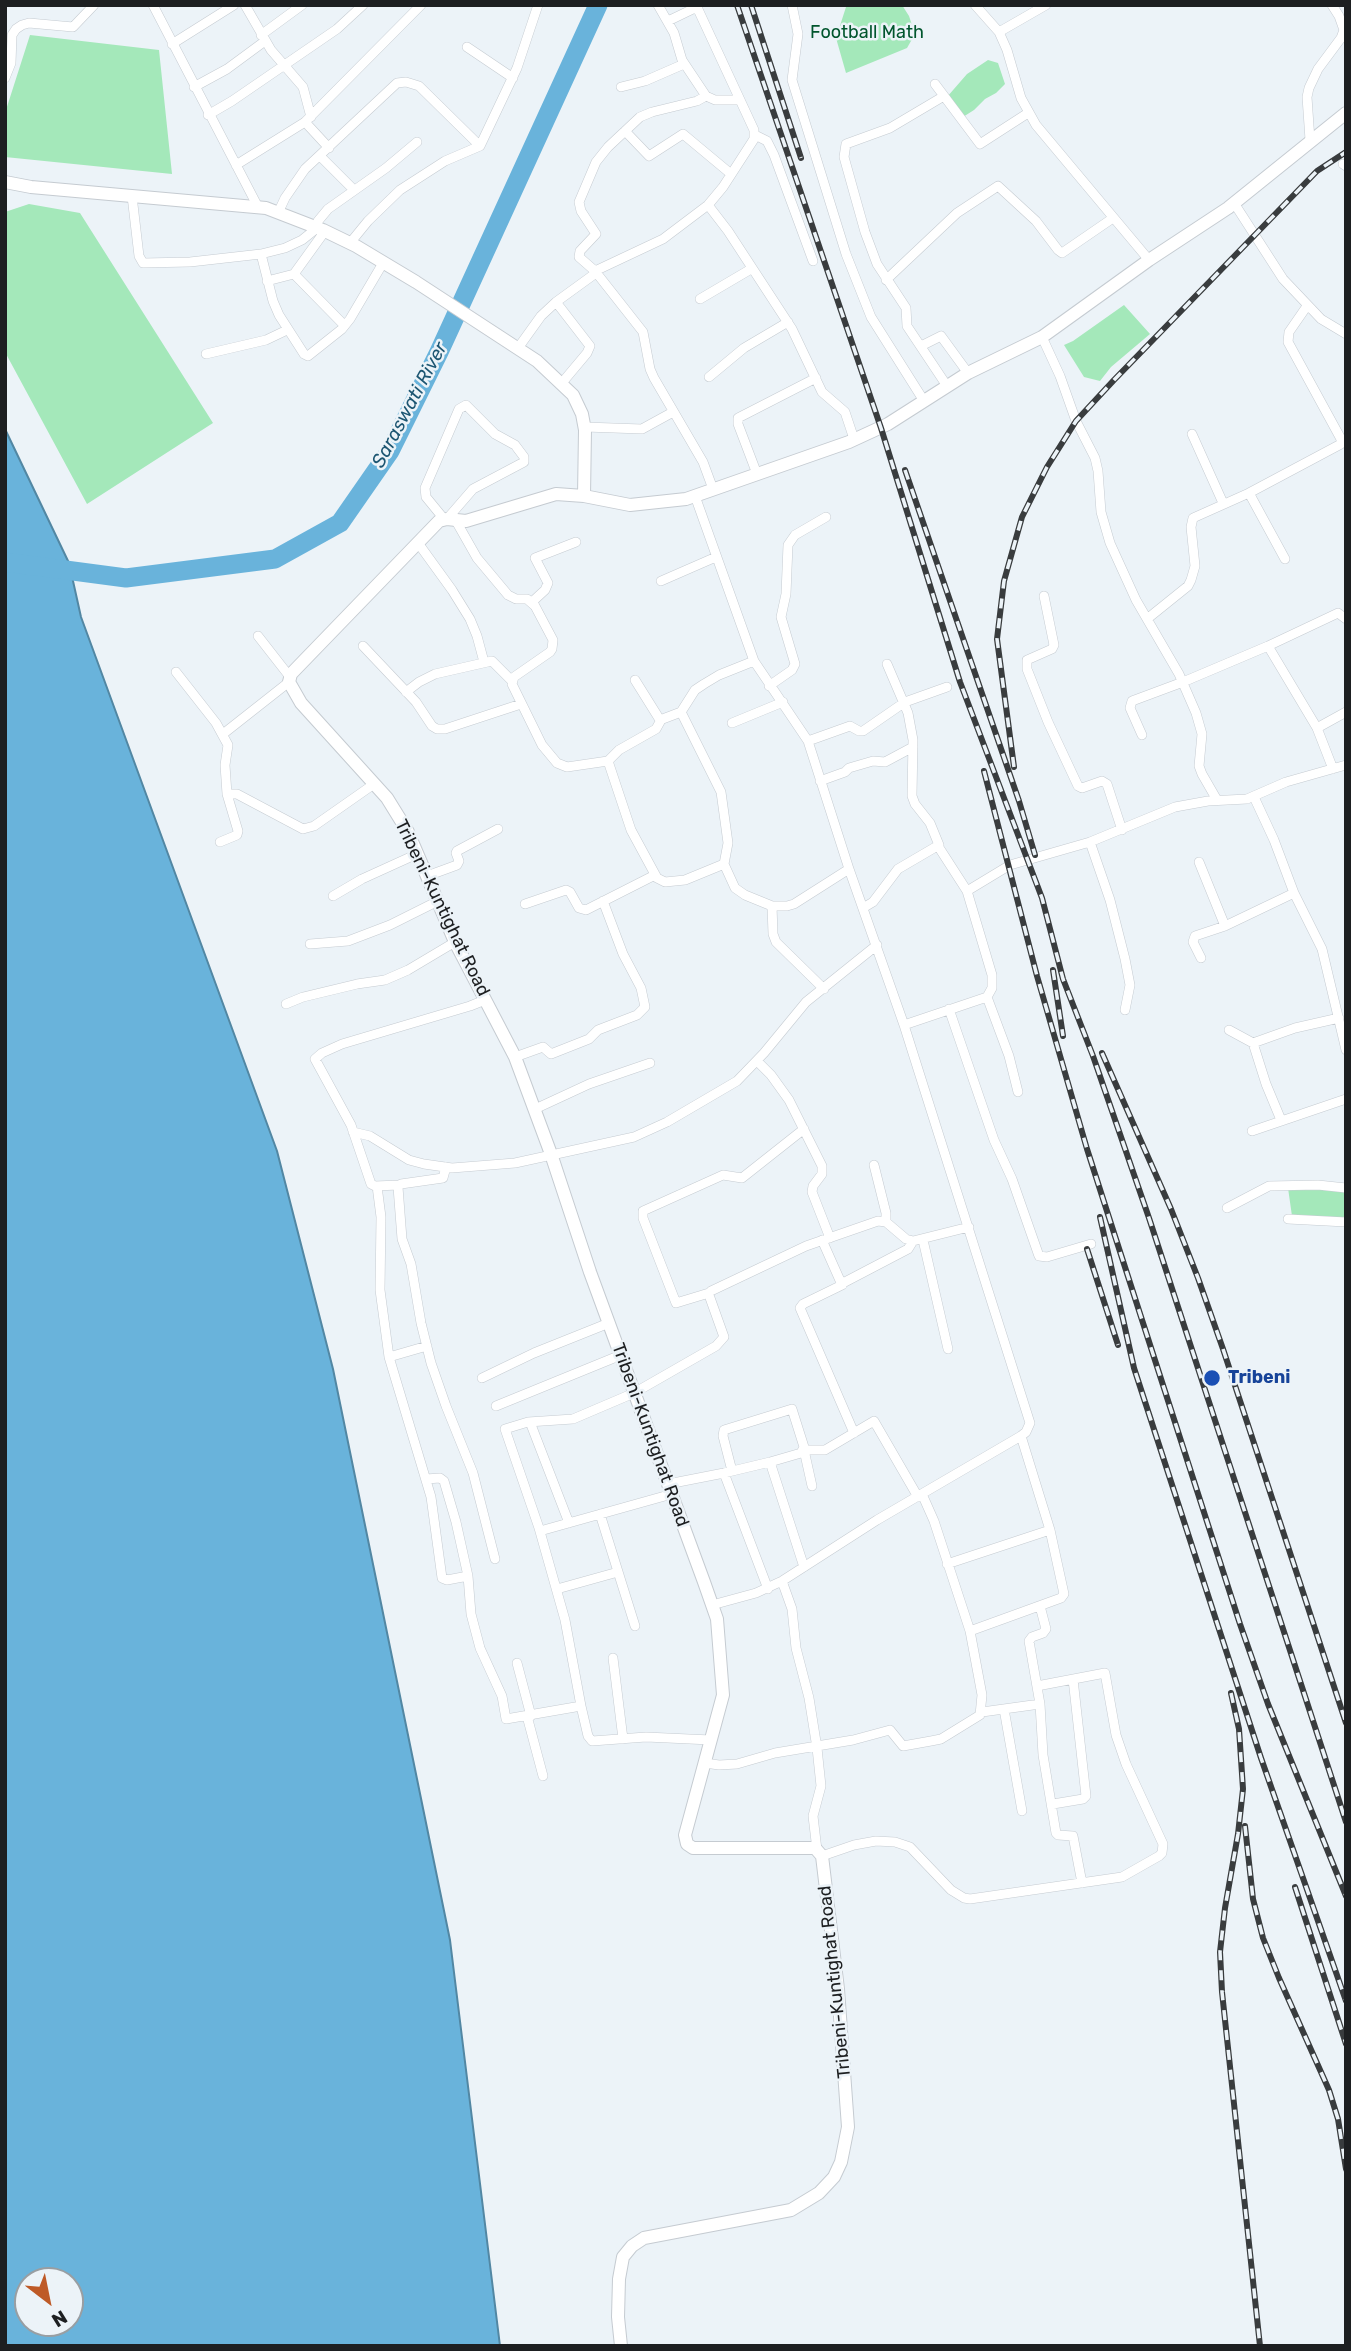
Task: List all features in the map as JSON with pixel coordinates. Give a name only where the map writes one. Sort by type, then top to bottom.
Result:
[{"type":"main road","points":[[290,680],[418,543],[449,519],[467,521],[556,494],[631,505],[686,499],[854,439],[888,424],[968,373],[1042,337],[1234,203],[1346,113]]},
{"type":"main road","points":[[5,182],[31,187],[258,207],[278,212],[350,243],[518,348],[537,361],[573,395],[582,414],[584,426],[584,496]]},
{"type":"main road","name":"Tribeni-Kuntighat Road","points":[[290,680],[301,703],[387,798],[408,832],[456,942],[515,1057],[717,1619],[723,1695],[684,1835],[687,1844],[693,1848],[819,1853],[838,1989],[848,2127],[841,2162],[834,2177],[819,2193],[791,2210],[644,2238],[632,2246],[623,2258],[619,2279],[618,2317],[621,2346]]},
{"type":"street","points":[[5,78],[11,63],[10,41],[16,29],[29,23],[73,27],[94,5]]},
{"type":"street","points":[[172,44],[234,5]]},
{"type":"street","points":[[245,5],[263,38],[303,87],[308,120],[329,148]]},
{"type":"street","points":[[194,87],[226,69],[302,5]]},
{"type":"street","points":[[208,115],[232,102],[337,29],[363,5]]},
{"type":"street","points":[[236,165],[308,120],[421,5]]},
{"type":"street","points":[[350,243],[400,190],[445,161],[480,146],[513,78],[538,5]]},
{"type":"street","points":[[658,5],[668,21],[684,64],[706,96],[715,100],[740,100]]},
{"type":"street","points":[[792,5],[798,34],[792,80],[846,254],[871,317],[924,401]]},
{"type":"street","points":[[975,5],[999,32],[1028,113],[1149,260]]},
{"type":"street","points":[[999,32],[1046,5]]},
{"type":"street","points":[[1310,140],[1307,97],[1309,88],[1318,69],[1344,30],[1343,23],[1332,5]]},
{"type":"street","points":[[154,6],[208,115],[258,207]]},
{"type":"street","points":[[668,21],[696,6],[755,135],[767,141],[774,155],[813,261]]},
{"type":"street","points":[[467,47],[513,78]]},
{"type":"street","points":[[621,87],[645,81],[684,64]]},
{"type":"street","points":[[278,212],[296,180],[393,87],[406,82],[413,83],[429,94],[480,146]]},
{"type":"street","points":[[935,84],[980,145],[1028,113]]},
{"type":"street","points":[[706,96],[640,117],[596,162],[579,202],[581,211],[596,234],[579,254],[643,332],[650,369],[703,462],[713,489]]},
{"type":"street","points":[[944,96],[890,128],[846,144],[844,157],[865,232],[886,280],[906,308],[906,324],[947,386]]},
{"type":"street","points":[[625,131],[649,156],[684,134],[731,174]]},
{"type":"street","points":[[518,348],[541,316],[556,302],[596,272],[663,239],[708,205],[755,135]]},
{"type":"street","points":[[267,281],[294,274],[321,230],[318,221],[328,209],[417,142]]},
{"type":"street","points":[[320,156],[354,190]]},
{"type":"street","points":[[886,280],[957,213],[998,186],[1036,221],[1062,253],[1113,218]]},
{"type":"street","points":[[132,196],[139,256],[143,263],[190,262],[261,254],[294,244],[321,230]]},
{"type":"street","points":[[1234,203],[1283,279],[1321,319],[1346,334]]},
{"type":"street","points":[[708,205],[729,231],[788,322],[824,396],[845,412],[854,439]]},
{"type":"street","points":[[261,254],[273,300],[287,330],[308,356],[344,325],[368,292],[383,263]]},
{"type":"street","points":[[700,299],[751,268]]},
{"type":"street","points":[[294,274],[344,325]]},
{"type":"street","points":[[556,302],[590,346],[587,354],[561,384]]},
{"type":"street","points":[[1146,619],[1188,586],[1191,580],[1195,566],[1191,527],[1193,519],[1249,493],[1341,444],[1338,433],[1288,342],[1289,332],[1307,306]]},
{"type":"street","points":[[709,377],[744,348],[788,322]]},
{"type":"street","points":[[206,354],[266,340],[287,330]]},
{"type":"street","points":[[921,346],[941,336],[968,373]]},
{"type":"street","points":[[1042,337],[1094,458],[1098,471],[1101,512],[1110,542],[1146,619],[1183,682],[1200,725],[1202,741],[1199,758],[1202,774],[1217,800]]},
{"type":"street","points":[[757,474],[738,418],[816,378]]},
{"type":"street","points":[[449,519],[473,489],[524,462],[524,457],[515,445],[495,434],[466,405],[458,409],[425,488],[426,497],[449,519],[508,595],[532,602],[553,640],[552,649],[512,681]]},
{"type":"street","points":[[584,426],[642,429],[673,412]]},
{"type":"street","points":[[1192,434],[1223,503]]},
{"type":"street","points":[[1249,493],[1285,559]]},
{"type":"street","points":[[695,496],[754,661],[808,741],[904,1026],[1030,1419],[1029,1427],[1021,1436],[782,1581],[768,1589],[712,1605]]},
{"type":"street","points":[[769,685],[792,670],[794,664],[781,617],[786,594],[788,545],[795,535],[826,517]]},
{"type":"street","points":[[532,602],[545,590],[548,583],[534,558],[576,542]]},
{"type":"street","points":[[418,543],[470,619],[484,662]]},
{"type":"street","points":[[661,581],[716,557]]},
{"type":"street","points":[[1044,597],[1054,645],[1052,649],[1027,660],[1027,669],[1078,786],[1081,788],[1102,781],[1107,784],[1122,830]]},
{"type":"street","points":[[1142,735],[1130,703],[1268,646],[1338,613],[1346,618]]},
{"type":"street","points":[[223,734],[290,680],[258,635]]},
{"type":"street","points":[[363,646],[416,702],[432,726],[437,729],[445,729],[521,704]]},
{"type":"street","points":[[1268,646],[1317,728],[1333,769]]},
{"type":"street","points":[[406,692],[435,674],[494,662],[512,681],[542,745],[556,763],[567,767],[608,761],[619,750],[656,729],[661,720],[681,712],[695,690],[719,675],[754,661]]},
{"type":"street","points":[[887,664],[905,702],[913,747],[912,796],[936,835],[938,846],[967,891],[992,975],[992,988],[987,998],[904,1026]]},
{"type":"street","points":[[176,673],[223,734],[228,745],[225,765],[227,794],[238,831],[237,835],[220,842]]},
{"type":"street","points":[[635,680],[661,720]]},
{"type":"street","points":[[808,741],[850,726],[863,731],[905,702],[947,687]]},
{"type":"street","points":[[732,723],[783,702]]},
{"type":"street","points":[[681,712],[723,801],[728,843],[724,864],[737,890],[772,906],[794,904],[849,869]]},
{"type":"street","points":[[1317,728],[1346,712]]},
{"type":"street","points":[[820,781],[873,761],[886,762],[913,747]]},
{"type":"street","points":[[608,761],[631,830],[660,880],[671,883],[694,877],[724,864]]},
{"type":"street","points":[[967,891],[1010,865],[1090,842],[1175,807],[1254,797],[1286,782],[1346,765]]},
{"type":"street","points":[[227,794],[237,794],[303,829],[313,826],[374,785]]},
{"type":"street","points":[[1254,797],[1294,893],[1322,948],[1346,1050]]},
{"type":"street","points":[[427,876],[457,865],[457,851],[498,829]]},
{"type":"street","points":[[1090,842],[1110,900],[1125,959],[1130,985],[1125,1010]]},
{"type":"street","points":[[863,908],[877,898],[898,869],[938,846]]},
{"type":"street","points":[[333,896],[417,853]]},
{"type":"street","points":[[1199,862],[1225,926]]},
{"type":"street","points":[[525,904],[562,890],[570,892],[582,910],[655,875]]},
{"type":"street","points":[[1201,958],[1193,938],[1294,893]]},
{"type":"street","points":[[310,944],[348,941],[390,925],[438,901]]},
{"type":"street","points":[[515,1057],[542,1047],[551,1054],[589,1039],[598,1030],[637,1015],[645,1007],[641,988],[623,954],[603,901]]},
{"type":"street","points":[[772,906],[776,942],[824,989]]},
{"type":"street","points":[[286,1004],[303,997],[357,984],[385,981],[456,942]]},
{"type":"street","points":[[354,1132],[370,1136],[409,1160],[446,1167],[515,1163],[602,1145],[648,1132],[737,1081],[806,1002],[877,945]]},
{"type":"street","points":[[987,998],[1009,1056],[1018,1092]]},
{"type":"street","points":[[446,1167],[443,1178],[400,1185],[371,1184],[354,1132],[315,1061],[317,1057],[342,1044],[485,1000]]},
{"type":"street","points":[[949,1009],[994,1140],[1012,1179],[1039,1256],[1046,1257],[1091,1244]]},
{"type":"street","points":[[1253,1043],[1295,1028],[1339,1018]]},
{"type":"street","points":[[1229,1030],[1253,1043],[1281,1120]]},
{"type":"street","points":[[757,1061],[781,1087],[822,1166],[822,1174],[812,1192],[843,1283]]},
{"type":"street","points":[[535,1109],[589,1084],[650,1063]]},
{"type":"street","points":[[1252,1131],[1346,1099]]},
{"type":"street","points":[[804,1129],[742,1178],[723,1175],[643,1211],[643,1218],[676,1303],[709,1293],[723,1284],[826,1239],[878,1222],[886,1222],[906,1239],[918,1240],[969,1227]]},
{"type":"street","points":[[874,1165],[886,1222]]},
{"type":"street","points":[[1227,1208],[1269,1186],[1285,1184],[1346,1188]]},
{"type":"street","points":[[400,1185],[397,1190],[402,1239],[411,1264],[421,1323],[446,1406],[473,1473],[495,1559]]},
{"type":"street","points":[[377,1186],[381,1217],[380,1283],[389,1357],[431,1497],[442,1578],[447,1580],[468,1576]]},
{"type":"street","points":[[1288,1219],[1346,1222]]},
{"type":"street","points":[[854,1433],[800,1307],[908,1249],[918,1240]]},
{"type":"street","points":[[918,1240],[948,1349]]},
{"type":"street","points":[[709,1293],[723,1331],[723,1339],[716,1346],[635,1393],[573,1419],[530,1422],[507,1427],[505,1431],[557,1589],[588,1736],[592,1741],[658,1737],[711,1740]]},
{"type":"street","points":[[482,1378],[534,1353],[609,1323]]},
{"type":"street","points":[[389,1357],[427,1346]]},
{"type":"street","points":[[496,1406],[621,1355]]},
{"type":"street","points":[[768,1589],[728,1472],[724,1430],[789,1409],[793,1411],[812,1486]]},
{"type":"street","points":[[540,1531],[804,1450],[825,1450],[873,1421],[876,1422],[934,1521],[970,1631],[977,1660],[982,1712],[978,1717],[937,1740],[903,1746],[890,1730],[853,1741],[775,1753],[737,1764],[705,1763]]},
{"type":"street","points":[[530,1422],[569,1523]]},
{"type":"street","points":[[970,1631],[1040,1606],[1064,1594],[1050,1530],[1021,1436]]},
{"type":"street","points":[[770,1462],[804,1567]]},
{"type":"street","points":[[426,1479],[440,1478],[444,1481],[468,1576],[471,1614],[480,1648],[502,1696],[506,1719],[581,1706]]},
{"type":"street","points":[[600,1514],[635,1626]]},
{"type":"street","points":[[947,1564],[1050,1530]]},
{"type":"street","points":[[557,1589],[618,1572]]},
{"type":"street","points":[[782,1581],[792,1609],[796,1648],[809,1698],[817,1748],[821,1786],[813,1816],[819,1853],[876,1841],[895,1842],[910,1847],[951,1890],[964,1898],[1122,1877],[1159,1856],[1164,1844],[1116,1735],[1105,1673],[1037,1686]]},
{"type":"street","points":[[1040,1606],[1046,1629],[1029,1641],[1040,1704],[1043,1755],[1057,1834],[1074,1837],[1082,1883]]},
{"type":"street","points":[[613,1658],[623,1739]]},
{"type":"street","points":[[517,1663],[543,1776]]},
{"type":"street","points":[[1053,1804],[1083,1799],[1086,1796],[1073,1679]]},
{"type":"street","points":[[982,1712],[1040,1704]]},
{"type":"street","points":[[1004,1709],[1022,1811]]},
{"type":"green space","name":"Football Math","points":[[902,5],[915,34],[907,48],[846,73],[836,38],[846,7]]},
{"type":"green space","points":[[30,35],[159,50],[172,174],[5,157],[5,113]]},
{"type":"green space","points":[[988,60],[998,63],[1005,84],[963,117],[947,97],[967,74]]},
{"type":"green space","points":[[29,204],[80,213],[213,423],[87,504],[5,352],[5,212]]},
{"type":"green space","points":[[1124,305],[1150,334],[1111,367],[1100,381],[1084,377],[1064,345]]},
{"type":"green space","points":[[1288,1188],[1346,1188],[1346,1221],[1293,1223]]},
{"type":"water","points":[[5,429],[69,563],[81,617],[277,1151],[333,1369],[450,1940],[500,2346],[5,2346]]},
{"type":"waterway","name":"Saraswati River","points":[[5,562],[126,578],[275,559],[340,523],[390,451],[439,352],[598,5]]},
{"type":"railway","points":[[737,5],[881,428],[960,682],[1042,898],[1063,979],[1093,1056],[1149,1218],[1346,1822]]},
{"type":"railway","points":[[751,5],[801,158]]},
{"type":"railway","points":[[1014,767],[997,639],[1004,581],[1022,517],[1047,467],[1076,421],[1114,380],[1317,171],[1346,152]]},
{"type":"railway","points":[[905,470],[1019,801],[1035,855]]},
{"type":"railway","points":[[984,771],[1037,976],[1114,1233],[1240,1624],[1268,1704],[1346,1896]]},
{"type":"railway","points":[[1053,970],[1063,1036]]},
{"type":"railway","points":[[1102,1053],[1171,1209],[1198,1278],[1346,1723]]},
{"type":"railway","points":[[1100,1217],[1134,1368],[1261,1758],[1346,2001]]},
{"type":"railway","points":[[1087,1249],[1118,1345]]},
{"type":"railway","points":[[1231,1693],[1239,1729],[1243,1789],[1220,1952],[1260,2346]]},
{"type":"railway","points":[[1245,1826],[1253,1899],[1263,1938],[1329,2090],[1338,2119],[1346,2169]]},
{"type":"railway","points":[[1295,1887],[1346,2044]]},
{"type":"place","name":"Tribeni","points":[[1212,1378]]}]
